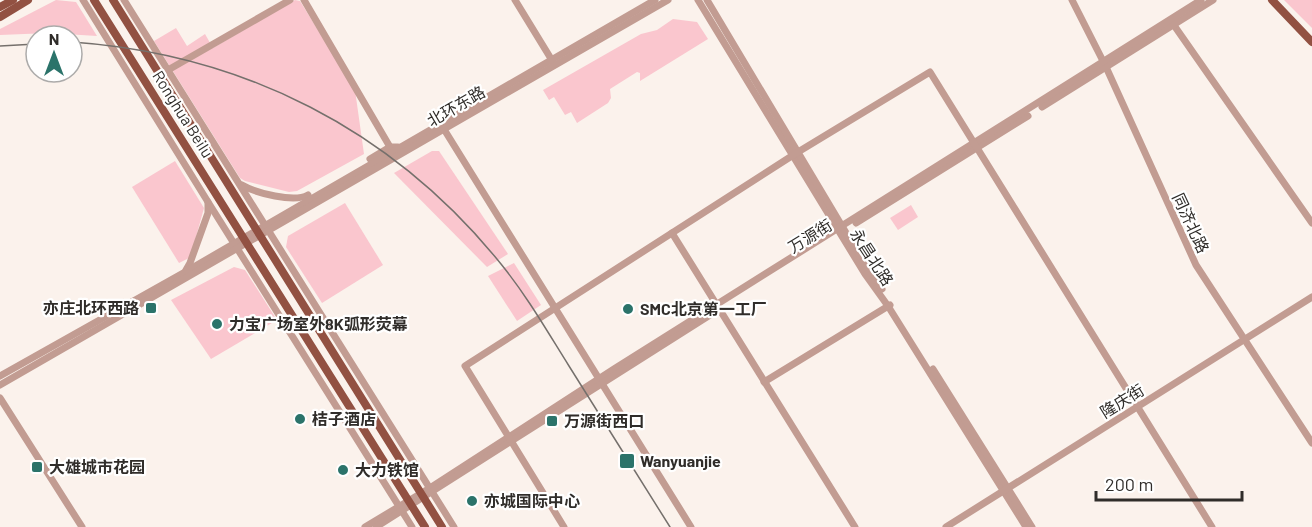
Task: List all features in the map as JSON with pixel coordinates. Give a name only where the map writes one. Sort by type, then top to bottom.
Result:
[{"type":"main road","points":[[0,7],[13,0]]},
{"type":"main road","points":[[0,16],[28,0]]},
{"type":"main road","name":"Ronghua Beilu","points":[[94,0],[425,527]]},
{"type":"main road","name":"Ronghua Beilu","points":[[113,0],[442,527]]},
{"type":"main road","points":[[1272,0],[1312,42]]},
{"type":"street","points":[[83,0],[412,527]]},
{"type":"street","points":[[124,0],[454,527]]},
{"type":"street","points":[[168,70],[290,0]]},
{"type":"street","points":[[304,0],[390,147]]},
{"type":"street","points":[[515,0],[553,62]]},
{"type":"street","name":"北环东路","points":[[266,227],[553,62],[655,0]]},
{"type":"street","name":"北环东路","points":[[553,62],[668,0]]},
{"type":"street","name":"永昌北路","points":[[698,0],[842,229],[865,274],[890,305],[1026,527]]},
{"type":"street","name":"永昌北路","points":[[707,0],[795,154]]},
{"type":"street","name":"同济北路","points":[[1072,0],[1104,64],[1196,266],[1312,443]]},
{"type":"street","name":"万源街","points":[[1172,22],[1202,0]]},
{"type":"street","name":"万源街","points":[[400,509],[1104,64],[1213,0]]},
{"type":"street","points":[[137,21],[140,44]]},
{"type":"street","points":[[1172,22],[1312,224]]},
{"type":"street","points":[[564,527],[465,366],[795,154],[930,72],[1136,408],[1212,527]]},
{"type":"street","points":[[442,126],[691,527]]},
{"type":"street","name":"北环东路","points":[[236,245],[400,147],[442,126]]},
{"type":"street","points":[[192,129],[216,147]]},
{"type":"street","points":[[182,141],[185,164]]},
{"type":"street","points":[[240,184],[251,190],[295,199],[303,198],[390,147],[400,147]]},
{"type":"street","points":[[185,272],[208,213],[208,202]]},
{"type":"street","points":[[672,233],[855,527]]},
{"type":"street","points":[[0,376],[236,245]]},
{"type":"street","points":[[0,385],[236,245]]},
{"type":"street","points":[[308,295],[311,316]]},
{"type":"street","name":"隆庆街","points":[[946,527],[1312,297]]},
{"type":"street","points":[[764,382],[890,305]]},
{"type":"street","points":[[0,398],[82,527]]},
{"type":"street","points":[[363,428],[366,454]]},
{"type":"street","name":"永昌北路","points":[[1005,490],[1032,527]]},
{"type":"street","points":[[365,527],[400,509]]},
{"type":"street","points":[[376,527],[400,509]]},
{"type":"shaded area","points":[[56,0],[76,2],[97,36],[84,35],[84,24],[24,24],[24,34],[0,35],[0,29]]},
{"type":"shaded area","points":[[295,0],[300,1],[355,90],[364,154],[297,191],[289,192],[240,178],[154,41],[176,28],[187,46],[205,34],[213,48]]},
{"type":"shaded area","points":[[1284,0],[1312,0],[1312,28]]},
{"type":"shaded area","points":[[673,19],[697,22],[708,39],[640,81],[640,73],[637,72],[610,89],[611,98],[608,103],[577,123],[571,112],[565,115],[554,97],[549,100],[543,90],[641,34],[657,30]]},
{"type":"shaded area","points":[[432,151],[439,151],[508,254],[487,267],[394,173]]},
{"type":"shaded area","points":[[175,161],[204,208],[191,255],[179,263],[132,187]]},
{"type":"shaded area","points":[[345,203],[383,265],[322,303],[286,247],[288,236]]},
{"type":"shaded area","points":[[911,205],[918,217],[898,230],[890,218]]},
{"type":"shaded area","points":[[514,263],[541,305],[517,321],[488,276]]},
{"type":"shaded area","points":[[234,267],[245,270],[277,320],[211,359],[171,300]]},
{"type":"railway","points":[[84,43],[135,49],[196,63],[255,82],[310,107],[363,138],[413,174],[459,216],[510,276],[670,527]]},
{"type":"railway","points":[[0,46],[24,45]]},
{"type":"place","name":"亦庄北环西路","points":[[151,308]]},
{"type":"place","name":"SMC北京第一工厂","points":[[628,309]]},
{"type":"place","name":"力宝广场室外8K弧形荧幕","points":[[217,324]]},
{"type":"place","name":"桔子酒店","points":[[300,419]]},
{"type":"place","name":"万源街西口","points":[[552,421]]},
{"type":"place","name":"Wanyuanjie","points":[[627,461]]},
{"type":"place","name":"大雄城市花园","points":[[37,467]]},
{"type":"place","name":"大力铁馆","points":[[343,470]]},
{"type":"place","name":"亦城国际中心","points":[[472,501]]}]
